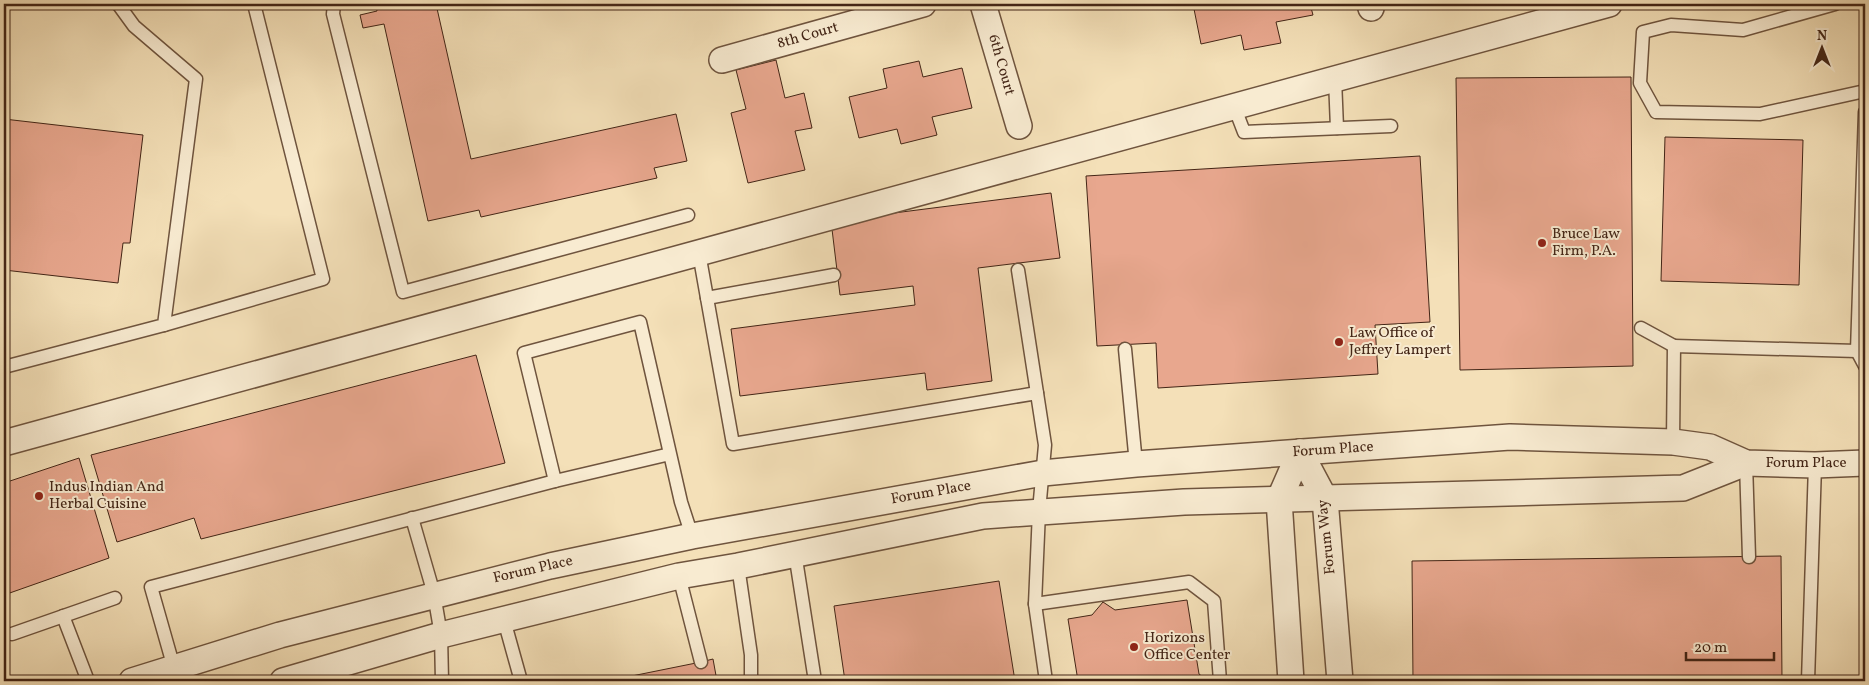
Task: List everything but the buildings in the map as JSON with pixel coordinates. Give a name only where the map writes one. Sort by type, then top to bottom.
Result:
[{"type":"street","name":"8th Court","points":[[722,60],[923,4]]},
{"type":"street","name":"6th Court","points":[[984,4],[1019,126]]},
{"type":"street","points":[[4,443],[1609,4]]},
{"type":"street","name":"Forum Place","points":[[132,681],[280,635],[434,594],[550,566],[692,536],[1043,473],[1136,464],[1510,437],[1674,442],[1710,447],[1746,463],[1816,465],[1865,463]]},
{"type":"street","points":[[1291,681],[1279,500],[1300,452]]},
{"type":"street","name":"Forum Way","points":[[1300,452],[1326,499],[1340,681]]},
{"type":"street","name":"Forum Place","points":[[283,681],[441,635],[679,576],[738,566],[983,516],[1184,502],[1683,488],[1746,463]]},
{"type":"lane","points":[[118,4],[134,26],[196,79],[164,325]]},
{"type":"lane","points":[[4,367],[164,325],[323,279],[254,4]]},
{"type":"lane","points":[[334,4],[333,14],[404,292],[688,215]]},
{"type":"lane","points":[[1835,4],[1743,30],[1671,25],[1643,32],[1640,82],[1656,112],[1760,114],[1865,91]]},
{"type":"lane","points":[[1335,79],[1337,128]]},
{"type":"lane","points":[[1234,106],[1244,132],[1391,126]]},
{"type":"lane","points":[[1865,112],[1857,351],[1865,366]]},
{"type":"lane","points":[[699,253],[733,444],[1037,393]]},
{"type":"lane","points":[[1018,270],[1046,445],[1039,511],[1035,604],[1046,681]]},
{"type":"lane","points":[[707,298],[834,275]]},
{"type":"lane","points":[[555,481],[524,353],[640,322],[681,502],[692,536]]},
{"type":"lane","points":[[1641,328],[1674,346],[1857,351]]},
{"type":"lane","points":[[1674,346],[1674,442]]},
{"type":"lane","points":[[1125,349],[1136,464]]},
{"type":"lane","points":[[174,668],[151,587],[555,481],[670,454]]},
{"type":"lane","points":[[1746,463],[1749,557]]},
{"type":"lane","points":[[1808,681],[1816,465]]},
{"type":"lane","points":[[412,518],[434,594],[441,635],[442,681]]},
{"type":"lane","points":[[795,554],[815,681]]},
{"type":"lane","points":[[738,566],[751,655],[750,681]]},
{"type":"lane","points":[[679,576],[700,662]]},
{"type":"lane","points":[[1035,604],[1189,582],[1214,602],[1220,681]]},
{"type":"lane","points":[[12,634],[115,598]]},
{"type":"lane","points":[[63,616],[88,681]]},
{"type":"lane","points":[[504,620],[521,681]]},
{"type":"place","name":"Bruce Law Firm, P.A.","points":[[1542,243]]},
{"type":"place","name":"Law Office of Jeffrey Lampert","points":[[1339,342]]},
{"type":"place","name":"Indus Indian And Herbal Cuisine","points":[[39,496]]},
{"type":"place","name":"Horizons Office Center","points":[[1134,647]]}]
